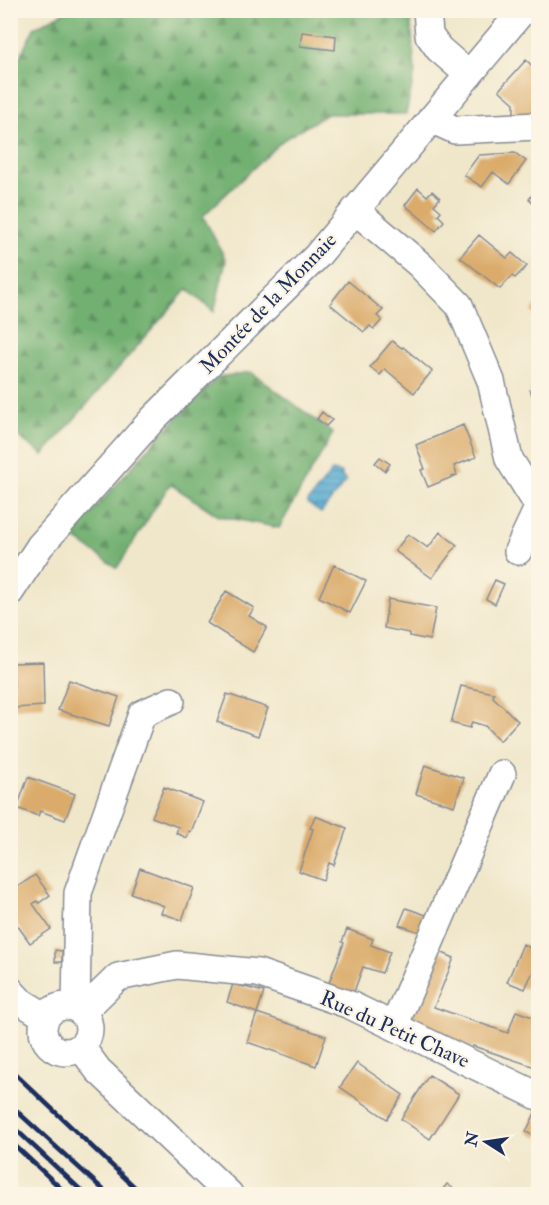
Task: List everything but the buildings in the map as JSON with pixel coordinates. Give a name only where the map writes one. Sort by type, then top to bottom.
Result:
[{"type":"street","points":[[427,10],[429,35],[439,49],[469,75]]},
{"type":"street","name":"Montée de la Monnaie","points":[[10,592],[40,546],[146,427],[317,256],[523,10]]},
{"type":"street","points":[[431,119],[455,130],[538,126]]},
{"type":"street","points":[[355,210],[419,264],[459,305],[491,381],[509,459],[538,507],[518,551]]},
{"type":"street","points":[[79,1010],[78,893],[142,714],[171,701]]},
{"type":"street","points":[[394,1026],[502,774]]},
{"type":"street","name":"Rue du Petit Chave","points":[[79,1010],[118,977],[177,965],[258,974],[350,1005],[538,1096]]},
{"type":"street","points":[[10,990],[20,1001],[46,1017]]},
{"type":"street","points":[[68,1005],[79,1010],[89,1024],[88,1035],[81,1047],[74,1051],[60,1051],[49,1044],[43,1032],[46,1017],[59,1006],[68,1005]]},
{"type":"street","points":[[81,1047],[98,1070],[229,1194]]},
{"type":"green space","points":[[66,11],[410,11],[415,72],[406,114],[327,114],[283,140],[203,216],[226,260],[214,312],[187,289],[43,455],[11,431],[10,77],[34,28]]},
{"type":"green space","points":[[251,372],[333,433],[279,528],[219,516],[170,484],[117,568],[71,536],[162,433],[218,377]]},
{"type":"water","points":[[332,471],[342,473],[346,481],[321,513],[307,503]]},
{"type":"railway","points":[[10,1069],[142,1194]]},
{"type":"railway","points":[[10,1105],[108,1194]]},
{"type":"railway","points":[[10,1124],[85,1194]]},
{"type":"railway","points":[[10,1141],[67,1194]]}]
